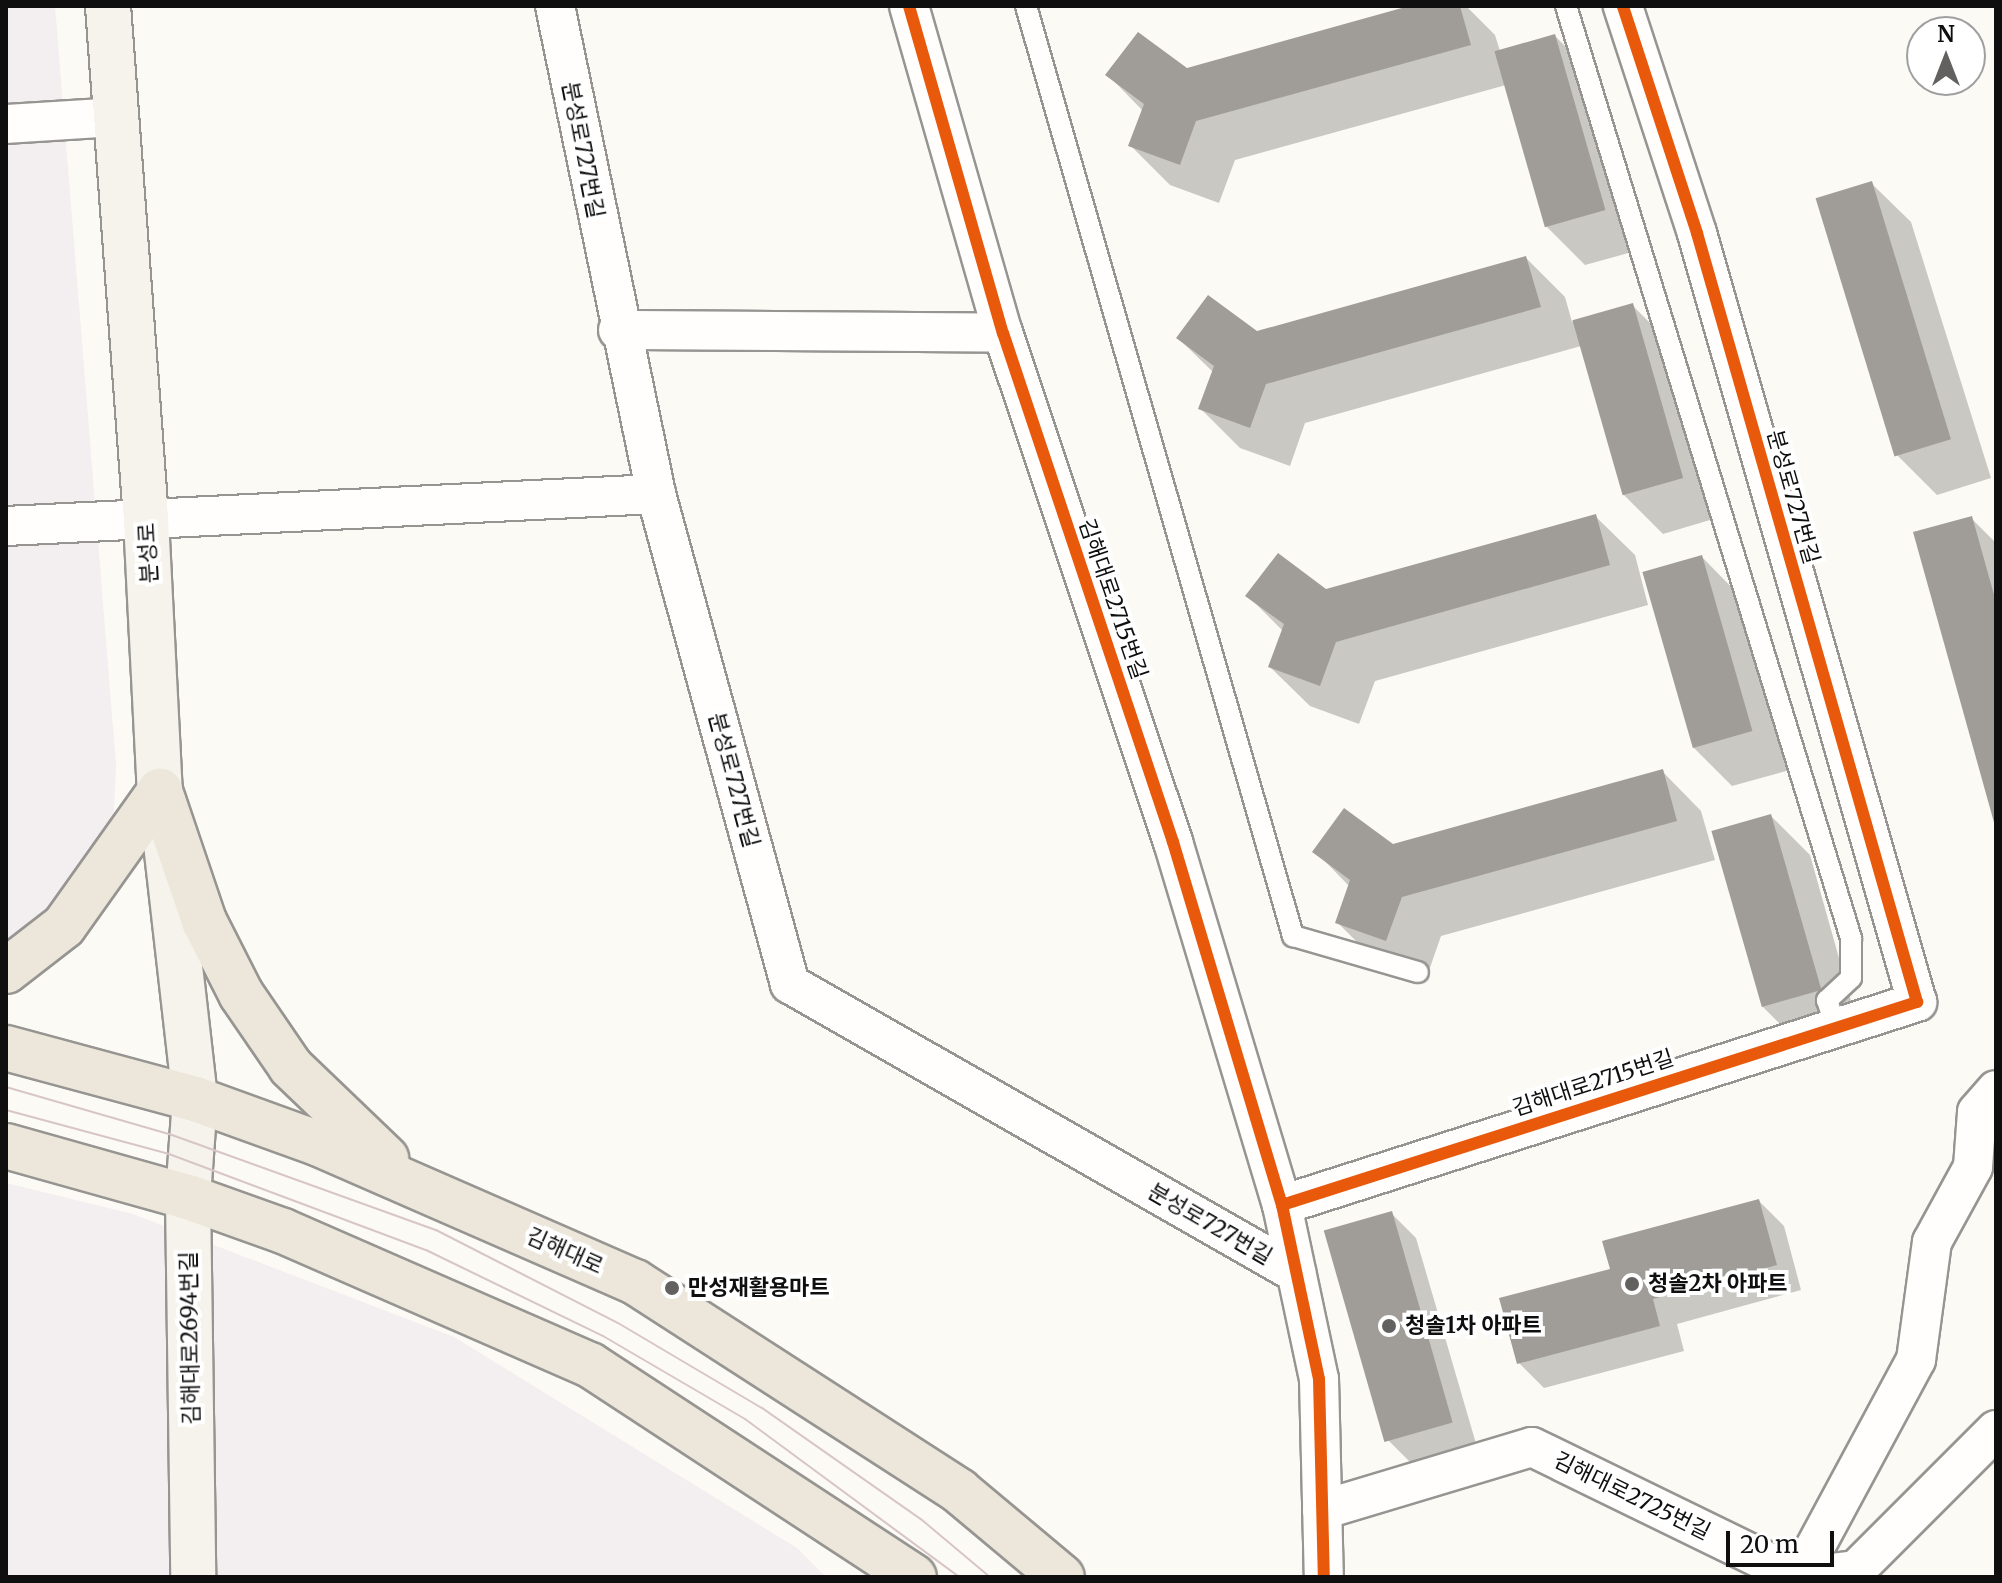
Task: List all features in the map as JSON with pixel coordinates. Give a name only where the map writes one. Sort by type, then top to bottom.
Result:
[{"type":"main road","name":"분성로","points":[[108,6],[146,519],[160,791],[195,1099]]},
{"type":"main road","points":[[6,971],[64,926],[160,791]]},
{"type":"main road","points":[[160,791],[204,921],[241,994],[311,1089],[421,1188]]},
{"type":"main road","name":"김해대로","points":[[6,1048],[195,1099],[421,1188],[635,1282],[959,1491],[1062,1577]]},
{"type":"main road","name":"김해대로2694번길","points":[[193,1577],[188,1197],[195,1099]]},
{"type":"main road","points":[[6,1146],[188,1197],[283,1231],[590,1365],[914,1577]]},
{"type":"street","name":"분성로727번길","points":[[555,6],[618,330],[656,494],[790,984],[1296,1273]]},
{"type":"street","name":"김해대로2715번길","points":[[909,6],[1003,333],[1173,842],[1282,1205],[1319,1379],[1324,1577]]},
{"type":"street","name":"분성로727번길","points":[[1623,6],[1697,233],[1917,1002]]},
{"type":"street","points":[[6,124],[116,117]]},
{"type":"street","points":[[618,330],[1003,333]]},
{"type":"street","points":[[6,526],[656,494]]},
{"type":"street","name":"김해대로2715번길","points":[[1282,1205],[1835,1025],[1917,1002]]},
{"type":"street","points":[[1799,1577],[1916,1360],[1932,1242],[1973,1167],[1977,1112],[1996,1090]]},
{"type":"street","points":[[1799,1577],[1856,1570],[1996,1430]]},
{"type":"street","name":"김해대로2725번길","points":[[1322,1510],[1532,1447],[1799,1577]]},
{"type":"lane","points":[[1026,6],[1293,936],[1418,972]]},
{"type":"lane","points":[[1566,6],[1851,938],[1851,978],[1827,1000],[1835,1025]]},
{"type":"shaded area","points":[[6,6],[55,6],[116,765],[113,828],[82,898],[6,957]]},
{"type":"shaded area","points":[[6,1183],[133,1214],[454,1337],[797,1548],[826,1577],[6,1577]]},
{"type":"building","points":[[1409,6],[1460,6],[1471,45],[1196,121],[1180,165],[1128,146],[1144,104],[1105,75],[1138,32],[1187,68]]},
{"type":"building","points":[[1555,34],[1605,210],[1545,227],[1494,51]]},
{"type":"building","points":[[1872,181],[1951,439],[1895,456],[1816,198]]},
{"type":"building","points":[[1526,256],[1541,307],[1266,384],[1250,428],[1198,409],[1214,366],[1176,338],[1208,295],[1257,331]]},
{"type":"building","points":[[1633,303],[1683,478],[1623,495],[1572,320]]},
{"type":"building","points":[[1596,514],[1610,565],[1336,642],[1320,686],[1268,667],[1284,624],[1245,596],[1278,553],[1326,589]]},
{"type":"building","points":[[1972,516],[1996,602],[1995,826],[1913,532]]},
{"type":"building","points":[[1702,555],[1752,731],[1693,748],[1642,572]]},
{"type":"building","points":[[1663,769],[1677,821],[1402,897],[1386,941],[1335,923],[1350,880],[1312,852],[1344,808],[1393,844]]},
{"type":"building","points":[[1771,814],[1821,990],[1762,1007],[1711,831]]},
{"type":"building","name":"청솔2차 아파트","points":[[1759,1199],[1777,1265],[1653,1299],[1660,1326],[1517,1364],[1499,1298],[1610,1269],[1602,1241]]},
{"type":"building","name":"청솔1차 아파트","points":[[1392,1211],[1453,1422],[1384,1442],[1324,1231]]},
{"type":"tram line","points":[[6,1087],[172,1135],[436,1230],[618,1323],[762,1408],[922,1520],[990,1577]]},
{"type":"tram line","points":[[6,1110],[169,1154],[426,1250],[603,1336],[745,1419],[959,1577]]},
{"type":"cycle path","points":[[909,6],[1003,333],[1173,842],[1282,1205],[1319,1379],[1324,1577]]},
{"type":"cycle path","points":[[1282,1205],[1917,1002],[1697,233],[1623,6]]},
{"type":"place","name":"청솔2차 아파트","points":[[1632,1284]]},
{"type":"place","name":"만성재활용마트","points":[[672,1288]]},
{"type":"place","name":"청솔1차 아파트","points":[[1389,1326]]}]
